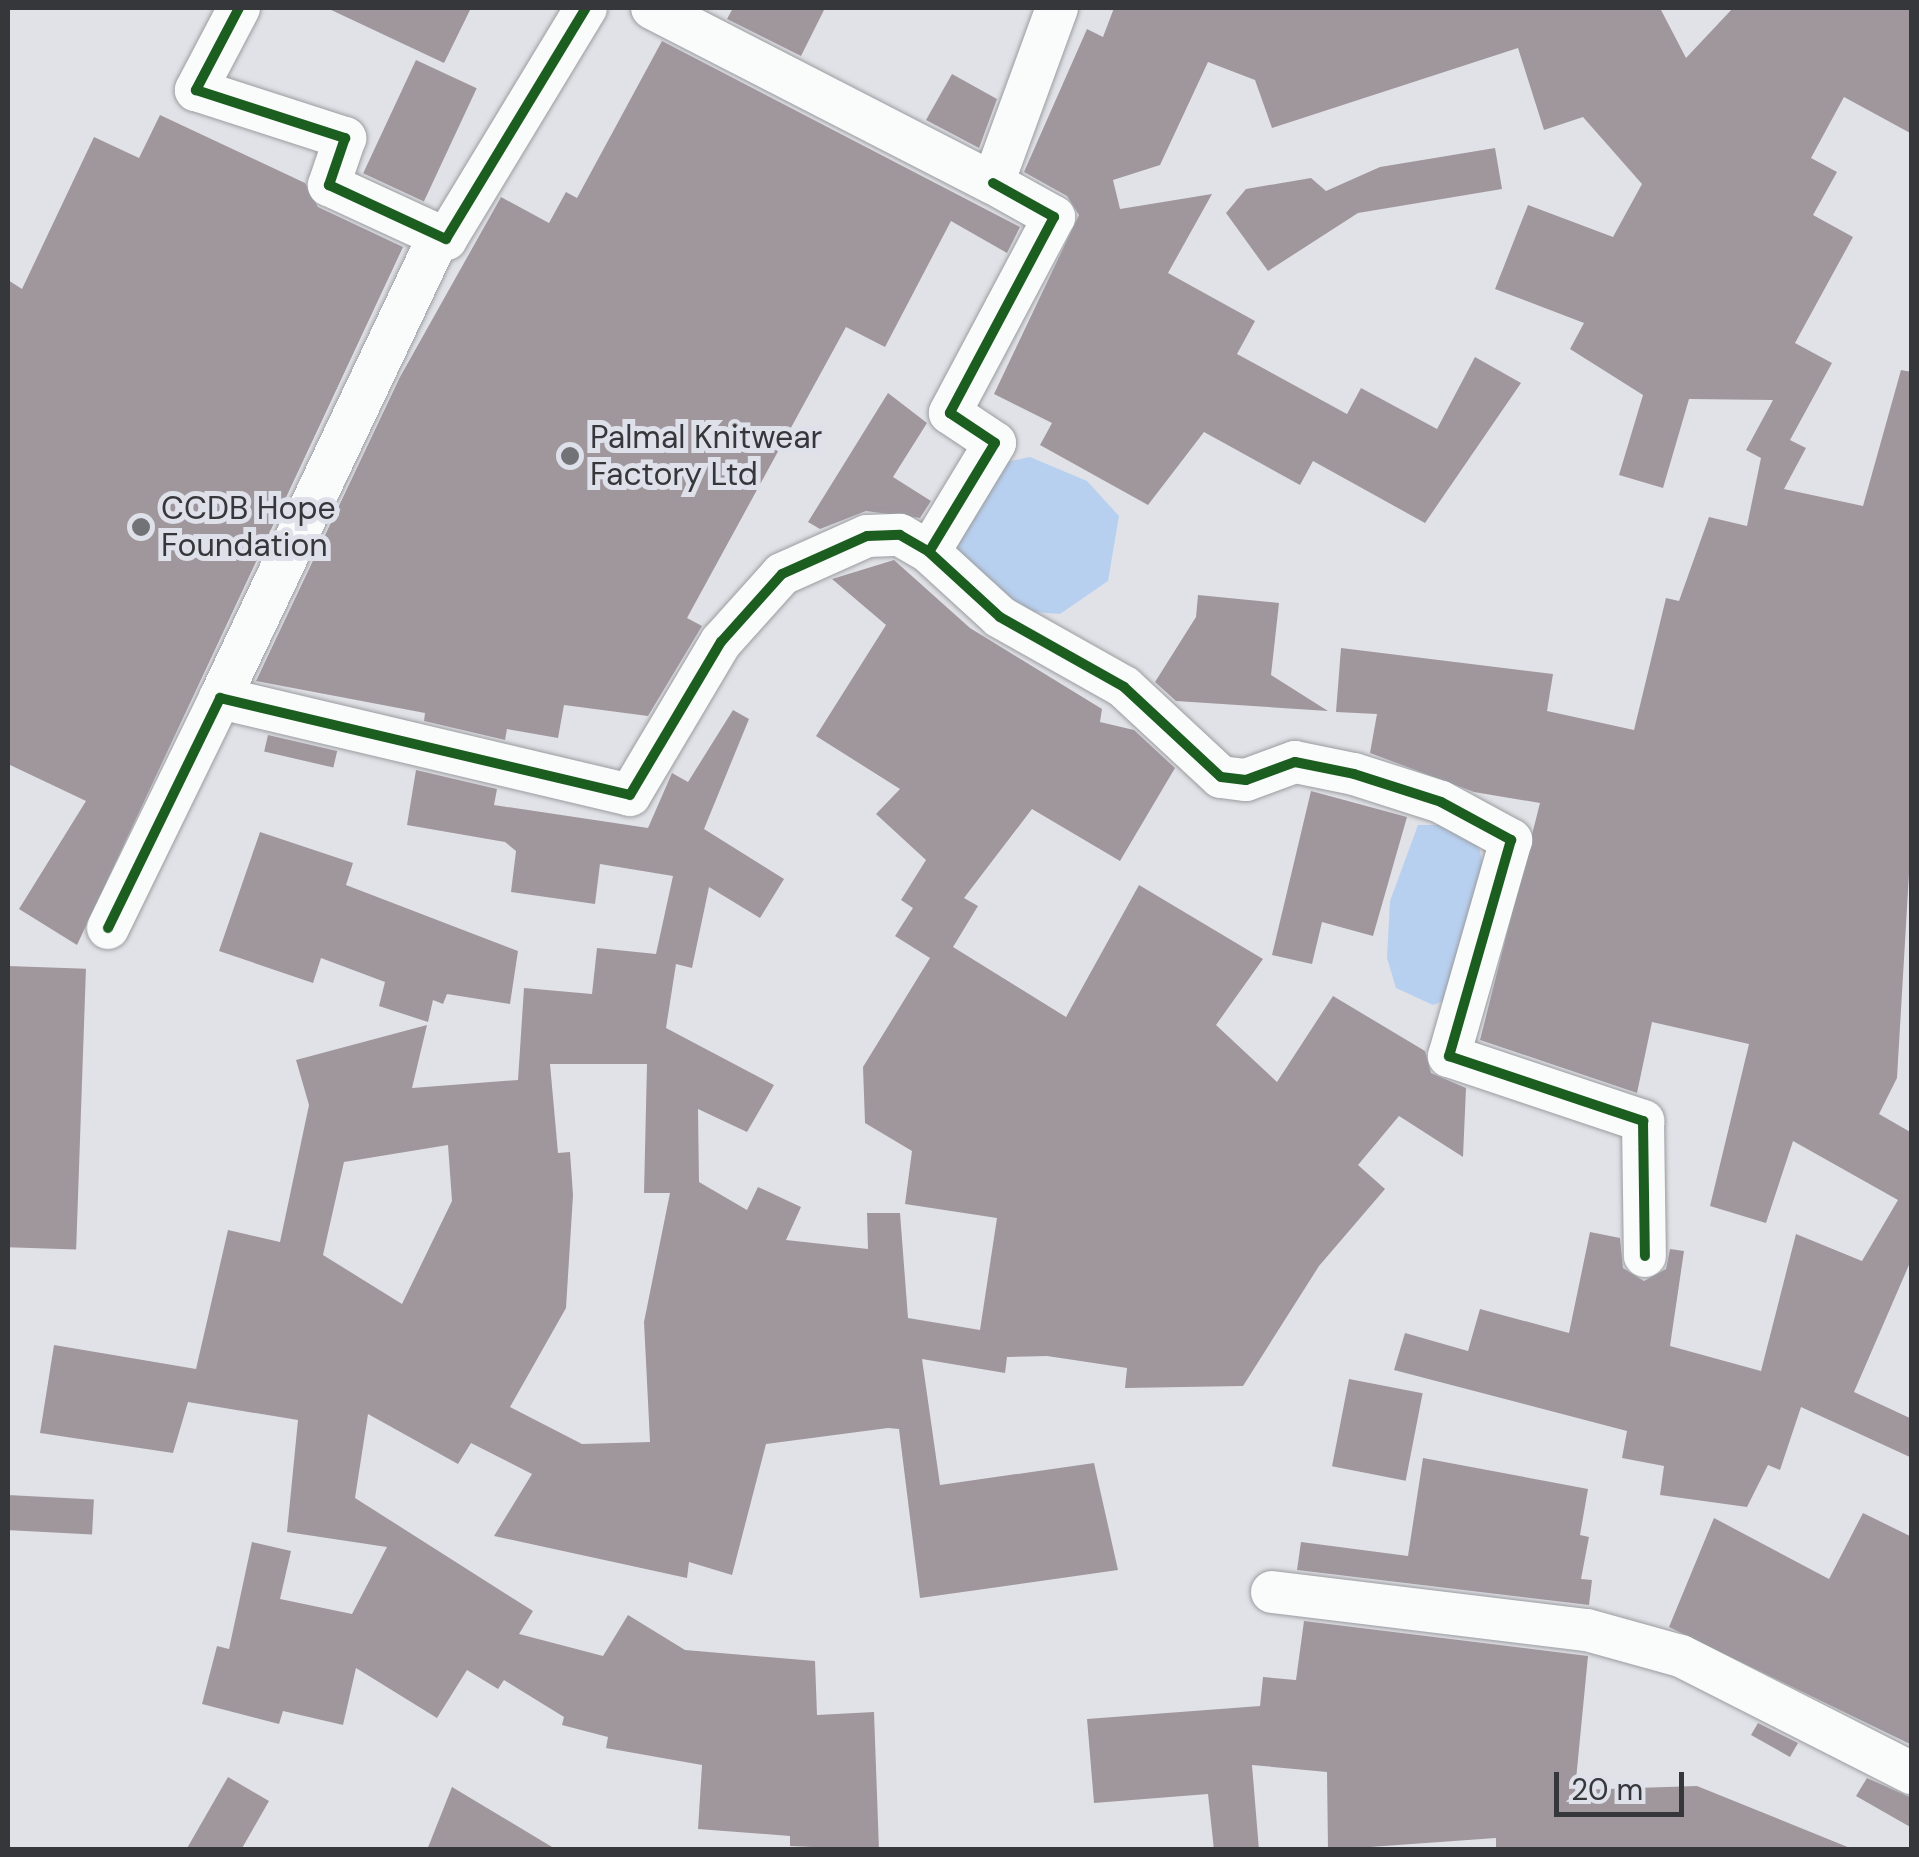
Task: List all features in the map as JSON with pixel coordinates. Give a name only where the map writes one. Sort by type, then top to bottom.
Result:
[{"type":"street","points":[[238,8],[196,90],[346,138],[329,186],[446,239],[586,8]]},
{"type":"street","points":[[652,8],[1054,217],[950,413],[995,443],[930,552]]},
{"type":"street","points":[[993,183],[1057,8]]},
{"type":"street","points":[[108,928],[439,236]]},
{"type":"street","points":[[220,698],[630,795],[721,642],[782,574],[867,536],[900,536],[930,552],[1000,617],[1124,687],[1221,777],[1246,780],[1295,762],[1354,774],[1441,802],[1510,840],[1449,1056],[1643,1121],[1644,1256]]},
{"type":"street","points":[[1272,1592],[1587,1630],[1681,1656],[1912,1773]]},
{"type":"water","points":[[1030,457],[1087,481],[1119,516],[1108,581],[1060,614],[1023,611],[956,550],[1001,463]]},
{"type":"water","points":[[1418,825],[1446,825],[1478,844],[1483,864],[1443,1001],[1433,1005],[1396,988],[1387,958],[1390,901]]},
{"type":"building","points":[[327,8],[471,8],[444,63]]},
{"type":"building","points":[[733,8],[825,8],[801,56],[727,19]]},
{"type":"building","points":[[1114,8],[1660,8],[1686,58],[1733,8],[1912,8],[1912,134],[1844,97],[1811,158],[1837,172],[1813,215],[1853,237],[1795,343],[1832,363],[1790,440],[1806,448],[1784,489],[1863,506],[1901,370],[1912,372],[1912,823],[1897,1078],[1879,1114],[1912,1133],[1912,1258],[1854,1392],[1912,1419],[1912,1458],[1801,1407],[1780,1470],[1768,1465],[1747,1507],[1660,1495],[1664,1466],[1622,1458],[1627,1431],[1394,1370],[1405,1333],[1468,1351],[1480,1309],[1569,1333],[1590,1232],[1620,1238],[1623,1268],[1644,1281],[1666,1269],[1670,1249],[1684,1251],[1670,1346],[1761,1371],[1796,1234],[1862,1261],[1898,1200],[1793,1141],[1766,1223],[1710,1206],[1749,1044],[1652,1022],[1637,1093],[1480,1040],[1540,803],[1474,792],[1370,753],[1377,714],[1336,712],[1341,648],[1553,674],[1547,711],[1634,730],[1666,598],[1679,601],[1709,517],[1747,526],[1761,458],[1746,450],[1773,400],[1689,399],[1663,488],[1619,475],[1643,395],[1570,349],[1584,323],[1495,289],[1528,205],[1613,237],[1642,184],[1583,117],[1544,130],[1518,48],[1272,128],[1255,80],[1208,62],[1160,165],[1113,180],[1120,209],[1212,194],[1168,273],[1255,321],[1237,354],[1347,414],[1361,388],[1437,429],[1475,357],[1521,383],[1425,523],[1313,461],[1300,485],[1204,432],[1148,505],[1040,445],[1052,423],[994,394],[1079,215],[1067,196],[1024,172],[1087,29],[1103,37]]},
{"type":"building","name":"Palmal Knitwear Factory Ltd","points":[[662,41],[1020,227],[1007,253],[951,221],[885,347],[846,327],[687,618],[702,626],[648,716],[564,705],[558,738],[507,729],[505,740],[424,721],[425,713],[256,681],[400,377],[501,197],[549,223],[566,192],[577,198]]},
{"type":"building","points":[[416,60],[477,88],[424,202],[363,173]]},
{"type":"building","points":[[952,74],[997,99],[979,148],[926,120]]},
{"type":"building","name":"CCDB Hope Foundation","points":[[160,115],[305,183],[318,207],[403,247],[77,945],[19,909],[86,801],[8,764],[8,280],[22,289],[94,137],[139,158]]},
{"type":"building","points":[[1495,148],[1502,189],[1358,213],[1268,271],[1226,213],[1246,189],[1311,178],[1326,191],[1380,167]]},
{"type":"building","points":[[888,393],[927,423],[893,477],[931,501],[920,518],[866,511],[820,529],[808,522]]},
{"type":"building","points":[[894,560],[970,628],[1102,709],[1100,722],[1134,730],[1175,768],[1120,861],[1032,809],[964,898],[978,906],[953,947],[1066,1017],[1139,885],[1263,959],[1216,1025],[1277,1082],[1333,996],[1425,1051],[1431,1073],[1466,1088],[1463,1157],[1399,1116],[1358,1165],[1385,1189],[1319,1266],[1243,1386],[1125,1388],[1127,1368],[1047,1356],[1007,1357],[1005,1373],[922,1359],[940,1485],[1094,1463],[1118,1570],[920,1598],[899,1429],[888,1428],[766,1444],[732,1575],[689,1562],[687,1578],[494,1536],[532,1474],[471,1443],[458,1464],[368,1414],[355,1498],[533,1611],[519,1634],[603,1656],[628,1615],[685,1650],[815,1661],[817,1715],[874,1712],[879,1850],[790,1846],[790,1836],[698,1829],[702,1765],[606,1748],[608,1737],[562,1725],[564,1717],[504,1680],[498,1689],[467,1670],[437,1718],[356,1668],[343,1725],[283,1711],[279,1724],[202,1704],[217,1646],[229,1649],[252,1542],[291,1551],[280,1599],[352,1614],[387,1547],[287,1532],[298,1420],[188,1402],[173,1453],[40,1433],[54,1345],[196,1369],[228,1230],[280,1242],[309,1105],[296,1060],[427,1025],[412,1088],[518,1080],[524,988],[592,994],[597,948],[656,954],[673,876],[600,864],[595,904],[511,892],[516,851],[505,842],[407,825],[416,770],[497,789],[494,805],[648,828],[672,773],[688,782],[733,710],[749,719],[704,829],[784,879],[760,918],[709,887],[692,968],[676,964],[666,1028],[774,1085],[747,1132],[698,1109],[699,1182],[747,1210],[758,1187],[801,1207],[786,1240],[868,1249],[867,1213],[900,1213],[908,1318],[980,1330],[997,1218],[905,1204],[912,1151],[865,1123],[863,1067],[930,958],[895,936],[913,908],[901,900],[926,860],[876,814],[900,789],[816,736],[886,625],[832,579]],"holes":[[[550,1064],[647,1064],[644,1193],[670,1193],[644,1322],[650,1442],[582,1444],[510,1407],[566,1308],[573,1195],[570,1152],[558,1153]],[[448,1145],[452,1201],[402,1304],[323,1255],[344,1162]]]},
{"type":"building","points":[[1198,595],[1279,603],[1271,675],[1328,711],[1176,701],[1155,682],[1196,617]]},
{"type":"building","points":[[268,735],[337,751],[333,768],[264,752]]},
{"type":"building","points":[[1311,791],[1407,817],[1373,936],[1322,922],[1312,964],[1272,955]]},
{"type":"building","points":[[260,832],[353,863],[346,885],[518,951],[510,1004],[447,994],[443,1004],[433,1000],[428,1022],[379,1006],[385,982],[321,958],[313,983],[219,951]]},
{"type":"building","points":[[8,966],[86,969],[76,1250],[8,1247]]},
{"type":"building","points":[[1349,1379],[1423,1393],[1406,1481],[1332,1466]]},
{"type":"building","points":[[1423,1458],[1588,1489],[1580,1535],[1589,1537],[1581,1579],[1592,1580],[1589,1605],[1297,1570],[1301,1542],[1408,1556]]},
{"type":"building","points":[[8,1495],[94,1500],[92,1534],[8,1530]]},
{"type":"building","points":[[1863,1513],[1912,1537],[1912,1745],[1669,1627],[1714,1518],[1829,1579]]},
{"type":"building","points":[[1304,1621],[1588,1656],[1575,1790],[1697,1786],[1855,1850],[1496,1850],[1496,1838],[1328,1850],[1327,1772],[1252,1765],[1259,1850],[1214,1850],[1208,1794],[1094,1803],[1087,1719],[1260,1706],[1263,1677],[1296,1680]]},
{"type":"building","points":[[1758,1723],[1798,1743],[1790,1757],[1751,1735]]},
{"type":"building","points":[[228,1777],[269,1801],[241,1850],[186,1850]]},
{"type":"building","points":[[1867,1778],[1912,1798],[1912,1828],[1856,1796]]},
{"type":"building","points":[[452,1787],[557,1850],[427,1850]]},
{"type":"cycle path","points":[[239,8],[196,90],[345,138],[329,185],[446,239],[586,8]]},
{"type":"cycle path","points":[[993,183],[1054,217],[950,413],[995,443],[929,552],[1000,617],[1124,687],[1221,777],[1246,780],[1295,762],[1354,774],[1441,802],[1511,840],[1449,1056],[1643,1121],[1645,1256]]},
{"type":"cycle path","points":[[108,928],[220,698],[630,795],[721,642],[782,574],[867,536],[900,535],[929,552]]},
{"type":"place","name":"Palmal Knitwear Factory Ltd","points":[[570,456]]},
{"type":"place","name":"CCDB Hope Foundation","points":[[141,527]]}]
